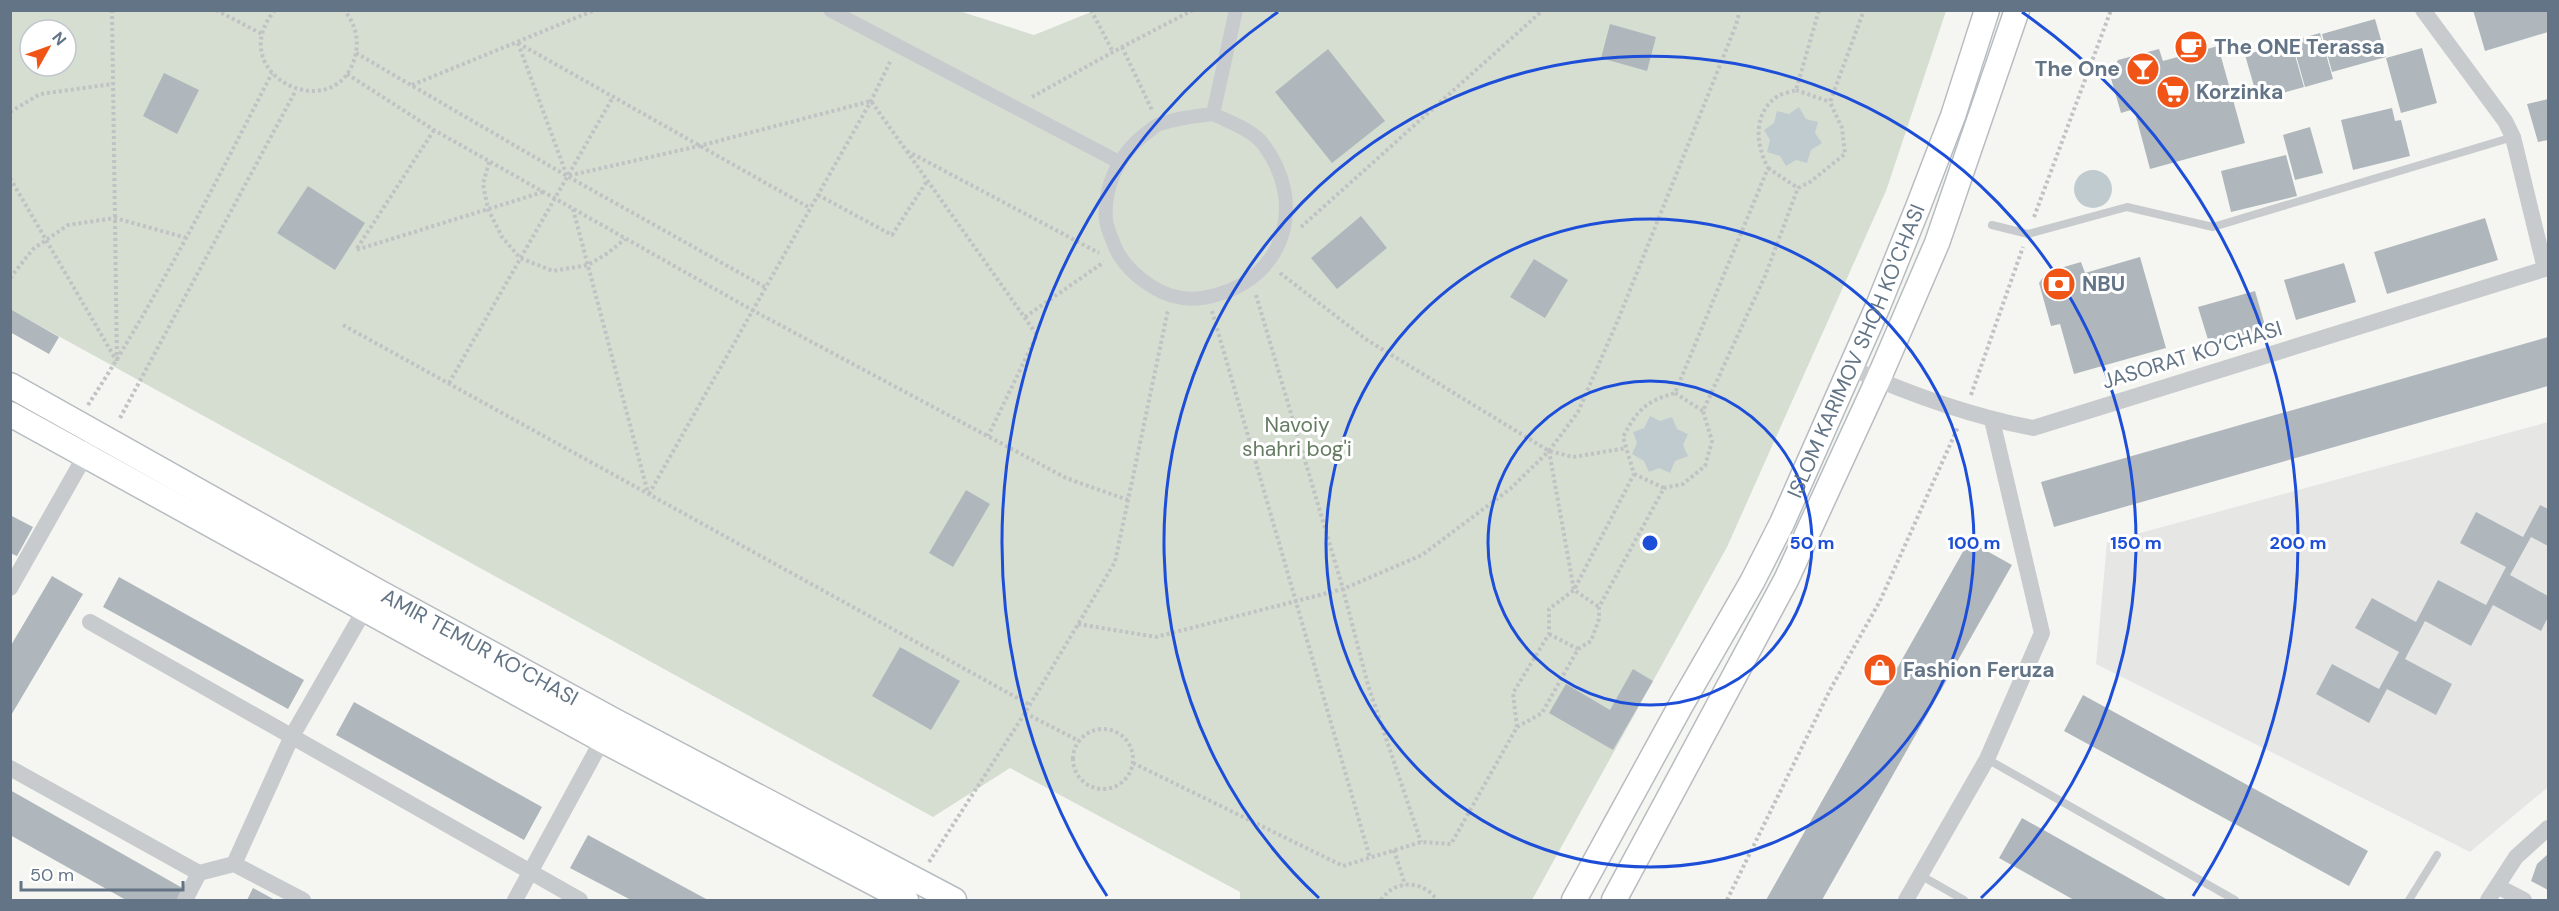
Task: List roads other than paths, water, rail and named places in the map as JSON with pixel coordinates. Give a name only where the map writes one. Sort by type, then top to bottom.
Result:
[{"type":"main road","name":"ISLOM KARIMOV SHOH KO'CHASI","points":[[1574,900],[1681,705],[1752,582],[1782,523],[1851,369],[1918,207],[1953,116],[1988,10]]},
{"type":"main road","name":"ISLOM KARIMOV SHOH KO'CHASI","points":[[1619,899],[1786,580],[1878,380],[1937,243],[2018,10]]},
{"type":"main road","name":"AMIR TEMUR KO‘CHASI","points":[[10,385],[77,421],[370,600]]},
{"type":"main road","name":"AMIR TEMUR KO‘CHASI","points":[[10,414],[85,455],[370,600],[607,730],[929,895]]},
{"type":"street","points":[[830,10],[1119,162]]},
{"type":"street","points":[[1214,114],[1236,10]]},
{"type":"street","points":[[2423,10],[2505,121],[2513,137],[2547,268]]},
{"type":"street","points":[[1214,114],[1263,143],[1279,173],[1287,210],[1278,247],[1267,264],[1251,280],[1229,292],[1188,300],[1161,292],[1135,276],[1117,253],[1106,222],[1109,190],[1119,162],[1133,144],[1158,124],[1214,114]]},
{"type":"street","name":"JASORAT KO‘CHASI","points":[[1851,369],[1992,420],[2033,428],[2547,268]]},
{"type":"street","points":[[1906,900],[1987,759],[2043,633],[1992,420]]},
{"type":"street","points":[[10,588],[98,434]]},
{"type":"street","points":[[234,864],[292,736],[370,600]]},
{"type":"street","points":[[90,622],[580,900]]},
{"type":"street","points":[[515,900],[607,730]]},
{"type":"street","points":[[10,768],[199,873],[234,864],[303,900]]},
{"type":"street","points":[[2524,900],[2492,893],[2516,857],[2548,828]]},
{"type":"street","points":[[185,900],[199,873]]},
{"type":"lane","points":[[1992,225],[2028,234],[2127,207],[2213,226],[2513,137]]},
{"type":"lane","points":[[1987,759],[2235,900]]},
{"type":"lane","points":[[2409,900],[2437,855]]},
{"type":"lane","points":[[1920,875],[1964,900]]},
{"type":"place","name":"The ONE Terassa","points":[[2191,47]]},
{"type":"place","name":"The One","points":[[2143,69]]},
{"type":"place","name":"Korzinka","points":[[2173,92]]},
{"type":"place","name":"NBU","points":[[2059,284]]},
{"type":"place","name":"Fashion Feruza","points":[[1880,670]]},
{"type":"park label","name":"Navoiy shahri bog'i","points":[[1297,437]]}]
